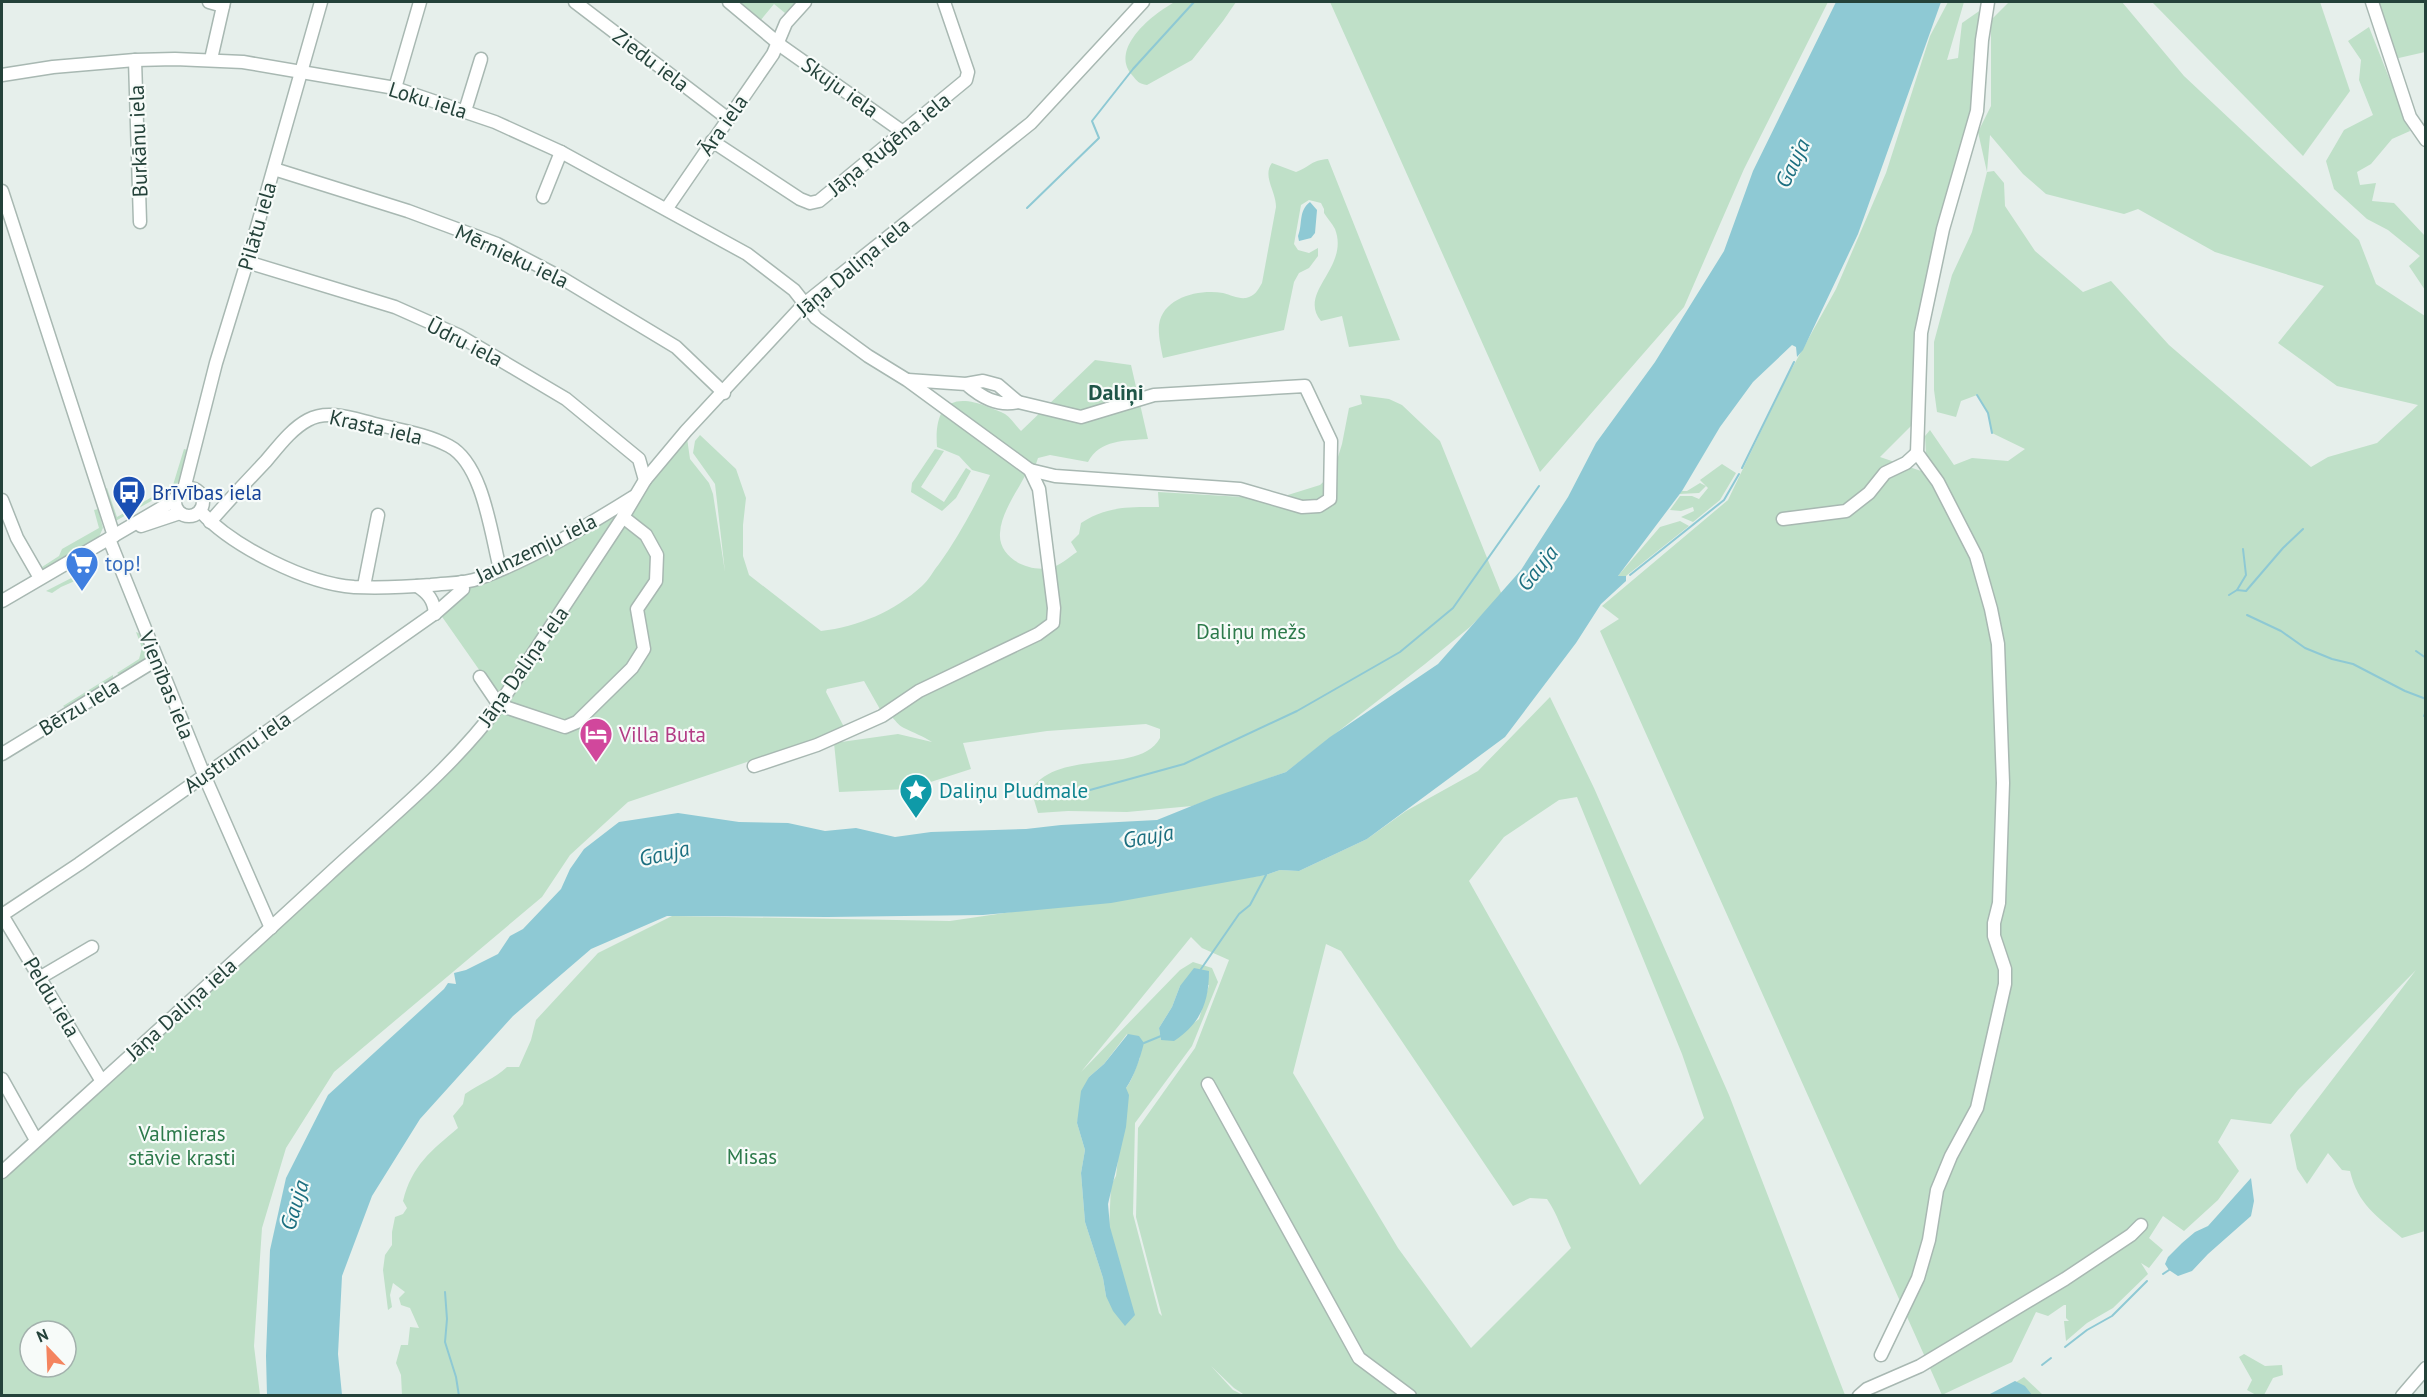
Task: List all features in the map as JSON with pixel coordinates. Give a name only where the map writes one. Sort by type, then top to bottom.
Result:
[{"type":"street","points":[[208,2],[223,4],[211,59]]},
{"type":"street","name":"Pilātu iela","points":[[184,489],[216,363],[321,2]]},
{"type":"street","points":[[395,88],[420,2]]},
{"type":"street","name":"Ziedu iela","points":[[575,2],[727,118]]},
{"type":"street","points":[[729,2],[778,41]]},
{"type":"street","name":"Āra iela","points":[[667,208],[773,54],[786,23],[805,2]]},
{"type":"street","name":"Jāņa Ruģēna iela","points":[[712,141],[810,204],[819,201],[966,81],[968,72],[944,2]]},
{"type":"street","name":"Jāņa Daliņa iela","points":[[2,1172],[443,768],[482,728],[499,705],[623,518],[634,496],[686,431],[724,393],[804,304],[1031,123],[1143,2]]},
{"type":"street","points":[[1881,1355],[1917,1278],[1929,1240],[1937,1190],[1951,1156],[1977,1108],[2005,984],[2005,969],[1994,936],[1994,923],[1999,903],[2003,783],[1998,644],[1976,556],[1938,482],[1917,453],[1921,333],[1943,229],[1977,111],[1982,40],[1988,2]]},
{"type":"street","points":[[2372,2],[2410,117],[2426,140]]},
{"type":"street","name":"Skuju iela","points":[[778,41],[903,132]]},
{"type":"street","name":"Loku iela","points":[[2,75],[52,67],[135,60],[211,59],[301,70],[395,88],[465,111],[561,152],[667,208],[747,254],[794,290],[816,318],[868,356],[907,380],[1030,470]]},
{"type":"street","points":[[465,111],[481,59]]},
{"type":"street","name":"Burkānu iela","points":[[135,60],[140,222]]},
{"type":"street","points":[[543,197],[561,152]]},
{"type":"street","name":"Mērnieku iela","points":[[274,170],[408,211],[497,244],[560,277],[676,347],[724,393]]},
{"type":"street","name":"Vienības iela","points":[[2,191],[156,660],[271,928]]},
{"type":"street","name":"Ūdru iela","points":[[247,262],[395,307],[458,335],[566,399],[639,459],[645,480]]},
{"type":"street","points":[[907,380],[966,384],[983,381],[998,385],[1018,402],[1081,417],[1154,395],[1305,386],[1331,441],[1330,499],[1319,506],[1302,507],[1240,489],[1054,476],[1030,470]]},
{"type":"street","name":"Krasta iela","points":[[210,522],[290,434],[306,421],[319,415],[355,419],[431,439],[450,446],[464,458],[475,476],[500,569]]},
{"type":"street","points":[[175,500],[180,513],[189,517],[201,512],[204,501],[197,490],[193,451]]},
{"type":"street","points":[[1783,519],[1845,511],[1869,493],[1885,473],[1906,463],[1917,453]]},
{"type":"street","points":[[1906,463],[1927,467]]},
{"type":"street","points":[[754,766],[817,745],[882,717],[919,692],[1038,634],[1053,623],[1054,608],[1039,489],[1030,470]]},
{"type":"street","points":[[2,601],[175,500],[184,489],[197,490]]},
{"type":"street","name":"Jaunzemju iela","points":[[201,512],[210,522],[254,550],[288,568],[322,581],[353,587],[417,586],[479,579],[570,535],[634,496]]},
{"type":"street","points":[[2,500],[17,538],[40,578]]},
{"type":"street","points":[[116,535],[180,513]]},
{"type":"street","points":[[364,586],[378,514]]},
{"type":"street","points":[[480,677],[499,705],[565,727],[577,722],[632,668],[644,650],[637,609],[656,581],[657,555],[646,535],[623,518]]},
{"type":"street","name":"Austrumu iela","points":[[2,915],[80,864],[435,614],[464,590],[462,582]]},
{"type":"street","points":[[417,586],[427,593],[435,605],[435,614]]},
{"type":"street","name":"Bērzu iela","points":[[2,754],[156,660]]},
{"type":"street","name":"Peldu iela","points":[[2,915],[101,1080]]},
{"type":"street","points":[[41,977],[92,947]]},
{"type":"street","points":[[2,1079],[36,1140]]},
{"type":"street","points":[[1208,1084],[1359,1358],[1410,1395]]},
{"type":"street","points":[[1859,1395],[1867,1389],[1920,1366],[2037,1296],[2131,1235],[2141,1225]]},
{"type":"street","points":[[2402,1395],[2426,1368]]},
{"type":"green space","points":[[736,2],[796,2],[785,13],[774,4],[760,21]]},
{"type":"green space","points":[[1175,2],[1236,2],[1192,60],[1147,85],[1142,84],[1137,81],[1126,65],[1126,54],[1130,43],[1146,23]]},
{"type":"green space","points":[[1330,2],[1828,2],[1744,169],[1684,307],[1540,472]]},
{"type":"green space","points":[[1948,2],[1964,2],[1947,60],[1958,58],[1962,23],[1985,7],[1973,58],[1982,96],[1923,297],[1912,383],[1913,424],[1880,457],[1927,473],[1925,436],[1930,430],[1954,465],[1972,458],[2008,461],[2025,449],[1992,433],[1988,413],[1977,395],[1961,401],[1956,417],[1937,412],[1934,390],[1934,342],[1952,275],[1972,232],[1987,172],[1978,132],[1991,106],[1991,20],[2009,2],[2122,2],[2184,76],[2359,240],[2376,284],[2425,316],[2425,1231],[2402,1238],[2363,1201],[2350,1171],[2342,1170],[2328,1153],[2307,1184],[2297,1169],[2290,1135],[2416,970],[2298,1090],[2271,1124],[2231,1119],[2218,1142],[2239,1171],[2218,1200],[2184,1231],[2163,1216],[2149,1238],[2163,1250],[2149,1268],[2141,1263],[2148,1274],[2113,1308],[2087,1323],[2066,1341],[2064,1321],[2069,1321],[2066,1318],[2066,1305],[2048,1316],[2036,1312],[2012,1362],[1942,1395],[1600,631],[1619,619],[1602,606],[1728,500],[1786,379],[1836,289],[1886,173],[1930,36]],"holes":[[[1990,135],[2023,174],[2046,194],[2124,214],[2138,209],[2215,252],[2324,286],[2278,343],[2337,386],[2418,405],[2377,443],[2328,457],[2311,467],[2169,345],[2111,281],[2083,292],[2035,251],[2005,206],[2004,183],[1994,171],[1987,172]]]},
{"type":"green space","points":[[2152,2],[2320,2],[2350,91],[2303,156]]},
{"type":"green space","points":[[2379,2],[2425,2],[2425,52],[2390,60]]},
{"type":"green space","points":[[2369,27],[2410,131],[2392,139],[2371,164],[2357,172],[2360,185],[2376,183],[2372,201],[2394,203],[2425,236],[2425,290],[2409,266],[2420,256],[2388,230],[2367,219],[2334,189],[2326,161],[2344,130],[2373,115],[2359,80],[2361,60],[2348,41]]},
{"type":"green space","points":[[1328,159],[1400,340],[1349,347],[1342,316],[1321,321],[1315,310],[1315,300],[1336,256],[1338,243],[1335,229],[1324,213],[1321,203],[1309,200],[1301,205],[1294,244],[1298,250],[1309,253],[1318,248],[1318,256],[1309,268],[1299,273],[1294,282],[1284,330],[1163,358],[1159,325],[1167,308],[1183,297],[1203,292],[1246,298],[1254,294],[1262,283],[1276,207],[1268,173],[1272,163],[1296,172],[1314,162]]},
{"type":"green space","points":[[1095,360],[1131,365],[1148,439],[1106,445],[1093,454],[1088,462],[1050,455],[1038,458],[1033,473],[1028,470],[1011,501],[1001,525],[1001,542],[1004,550],[1016,561],[1041,569],[1060,564],[1077,552],[1071,542],[1079,534],[1081,523],[1109,510],[1159,507],[1158,492],[1275,499],[1320,485],[1333,473],[1342,444],[1349,408],[1362,404],[1360,395],[1389,399],[1402,405],[1440,441],[1502,595],[1470,627],[1425,664],[1286,772],[1192,806],[1127,812],[1038,813],[1031,790],[1044,777],[1060,769],[1135,756],[1150,749],[1160,738],[1160,729],[1146,724],[1047,731],[963,743],[971,769],[909,789],[839,792],[834,743],[898,734],[932,742],[904,728],[881,711],[864,681],[827,689],[826,692],[845,729],[628,802],[570,855],[542,897],[334,1072],[286,1148],[262,1228],[254,1346],[260,1395],[2,1395],[2,1177],[380,828],[501,701],[438,611],[479,579],[634,496],[686,431],[690,459],[709,483],[713,494],[725,572],[715,484],[693,453],[695,441],[700,435],[736,469],[746,498],[743,556],[749,575],[821,631],[862,622],[900,603],[924,584],[960,532],[990,475],[972,470],[959,456],[937,447],[938,422],[947,406],[963,401],[974,403],[1005,414],[1021,431]]},
{"type":"green space","points":[[184,449],[188,450],[180,480],[171,490],[112,523],[104,490],[107,488],[117,517],[173,485]]},
{"type":"green space","points":[[935,449],[944,451],[921,487],[944,502],[966,468],[971,471],[956,498],[942,511],[911,492],[912,483]]},
{"type":"green space","points":[[1722,464],[1736,473],[1720,500],[1693,522],[1681,517],[1694,511],[1693,507],[1681,511],[1670,510],[1680,496],[1692,496],[1699,499],[1708,488],[1700,480]]},
{"type":"green space","points":[[1700,483],[1706,486],[1699,493],[1679,494]]},
{"type":"green space","points":[[98,509],[103,528],[98,539],[48,568],[43,570],[39,568],[20,532],[42,567],[59,556],[62,549],[99,528],[94,510]]},
{"type":"green space","points":[[1680,521],[1689,526],[1626,576],[1617,577],[1660,527]]},
{"type":"green space","points":[[85,571],[91,574],[52,593],[46,591]]},
{"type":"green space","points":[[136,632],[141,634],[146,656],[141,664],[120,675],[117,673],[139,659],[142,648]]},
{"type":"green space","points":[[113,675],[113,680],[66,708],[63,706]]},
{"type":"green space","name":"Misas","points":[[1550,697],[1594,788],[1729,1095],[1845,1395],[1246,1396],[1211,1366],[1233,1390],[1243,1395],[402,1395],[401,1375],[396,1363],[401,1345],[408,1345],[410,1327],[419,1328],[410,1308],[401,1305],[399,1298],[405,1292],[393,1283],[390,1295],[392,1307],[388,1310],[383,1270],[385,1255],[392,1245],[395,1217],[403,1214],[407,1208],[403,1201],[407,1188],[417,1168],[458,1128],[453,1116],[463,1104],[465,1094],[507,1067],[519,1067],[531,1040],[536,1020],[598,953],[672,916],[950,921],[1266,875],[1280,870],[1299,871],[1367,839],[1406,811],[1478,771]],"holes":[[[1577,797],[1682,1054],[1704,1118],[1640,1185],[1469,881],[1504,837],[1559,800]],[[1191,937],[1202,948],[1229,960],[1195,1048],[1138,1128],[1136,1217],[1162,1316],[1159,1313],[1133,1214],[1135,1123],[1192,1046],[1218,982],[1212,968],[1193,962],[1180,970],[1081,1072]],[[1326,944],[1341,951],[1513,1206],[1530,1198],[1547,1199],[1571,1248],[1471,1348],[1398,1248],[1293,1073]],[[1209,985],[1199,1019],[1169,1040],[1161,1040],[1159,1028],[1172,1007],[1180,986]],[[1127,1034],[1140,1058],[1126,1088],[1116,1176],[1111,1185],[1106,1296],[1103,1278],[1085,1222],[1081,1173],[1085,1150],[1077,1123],[1089,1077],[1104,1064]]]},
{"type":"green space","points":[[2244,1354],[2265,1366],[2282,1365],[2283,1375],[2273,1378],[2264,1395],[2256,1395],[2247,1390],[2252,1380],[2239,1357]]},
{"type":"green space","points":[[2024,1377],[2043,1395],[1994,1396]]},
{"type":"water","name":"Gauja","points":[[1836,2],[1941,2],[1858,234],[1803,350],[1797,357],[1796,347],[1792,345],[1753,382],[1720,427],[1682,491],[1618,576],[1626,576],[1626,581],[1601,604],[1576,643],[1505,737],[1367,839],[1299,871],[1280,870],[1266,875],[1111,903],[983,915],[667,916],[591,949],[513,1016],[420,1119],[372,1196],[342,1276],[338,1354],[342,1395],[267,1395],[266,1356],[270,1250],[286,1178],[328,1095],[448,983],[456,984],[454,973],[466,970],[498,954],[510,936],[523,929],[561,889],[570,869],[584,849],[619,822],[678,813],[739,822],[788,823],[825,831],[856,828],[895,837],[931,832],[1026,829],[1157,820],[1286,772],[1330,737],[1438,664],[1521,570],[1568,497],[1596,443],[1655,362],[1724,251],[1753,171]],"holes":[[[1149,832],[1149,837],[1122,842],[1119,839],[1124,834],[1136,836]]]},
{"type":"water","points":[[1310,202],[1317,210],[1315,233],[1311,238],[1299,241],[1302,214]]},
{"type":"water","points":[[1194,968],[1209,971],[1207,993],[1201,1012],[1190,1027],[1174,1041],[1161,1040],[1159,1028],[1172,1007],[1180,986]]},
{"type":"water","points":[[1128,1034],[1139,1036],[1144,1043],[1135,1072],[1126,1088],[1129,1095],[1126,1127],[1108,1204],[1110,1227],[1135,1315],[1125,1326],[1113,1311],[1106,1296],[1103,1278],[1085,1222],[1081,1173],[1085,1150],[1077,1123],[1081,1091],[1089,1077],[1104,1064]]},
{"type":"water","points":[[2251,1178],[2254,1201],[2251,1216],[2192,1271],[2178,1276],[2169,1270],[2165,1264],[2168,1257],[2195,1232],[2208,1226]]},
{"type":"water","points":[[2015,1381],[2025,1386],[2032,1395],[1988,1395]]},
{"type":"waterway","points":[[1027,208],[1099,138],[1092,121],[1133,69],[1194,2]]},
{"type":"waterway","points":[[1742,468],[1794,362]]},
{"type":"waterway","points":[[1977,395],[1988,413],[1992,433]]},
{"type":"waterway","points":[[1630,575],[1724,500],[1739,474]]},
{"type":"waterway","points":[[1061,798],[1184,764],[1297,711],[1400,652],[1453,608],[1539,486]]},
{"type":"waterway","points":[[2229,595],[2237,590],[2246,591],[2283,548],[2303,529]]},
{"type":"waterway","points":[[2237,590],[2246,575],[2243,549]]},
{"type":"waterway","points":[[2247,615],[2281,631],[2305,648],[2332,659],[2353,664],[2405,691],[2426,699]]},
{"type":"waterway","points":[[2416,651],[2426,658]]},
{"type":"waterway","points":[[2424,716],[2426,711]]},
{"type":"waterway","points":[[1201,969],[1239,914],[1250,905],[1266,875]]},
{"type":"waterway","points":[[1144,1043],[1161,1036]]},
{"type":"waterway","points":[[2163,1274],[2169,1270]]},
{"type":"waterway","points":[[2065,1347],[2087,1330],[2112,1316],[2147,1281]]},
{"type":"waterway","points":[[445,1292],[447,1319],[445,1342],[456,1377],[459,1396]]},
{"type":"waterway","points":[[2042,1365],[2051,1358]]},
{"type":"place","name":"Brīvības iela","points":[[129,521]]},
{"type":"place","name":"top!","points":[[82,592]]},
{"type":"place","name":"Villa Buta","points":[[596,763]]},
{"type":"place","name":"Daliņu Pludmale","points":[[916,819]]},
{"type":"district","name":"Daliņi","points":[[1116,392]]},
{"type":"park label","name":"Daliņu mežs","points":[[1251,631]]},
{"type":"park label","name":"Valmieras stāvie krasti","points":[[182,1145]]}]
